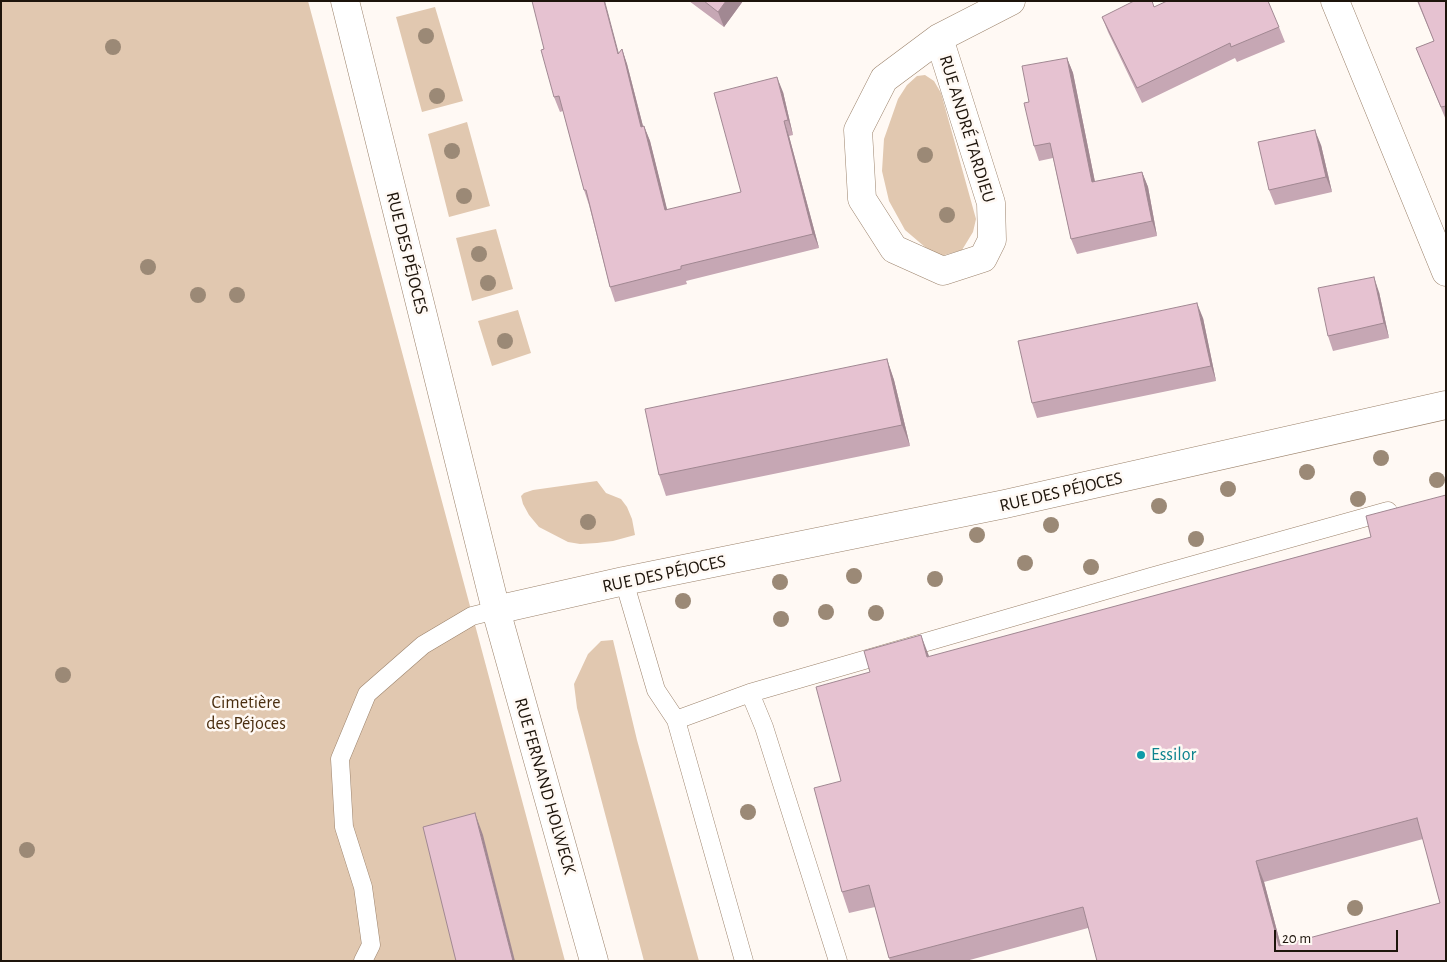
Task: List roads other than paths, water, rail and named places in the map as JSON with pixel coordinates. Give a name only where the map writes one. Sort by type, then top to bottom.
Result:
[{"type":"street","name":"RUE DES PÉJOCES","points":[[345,1],[496,610],[624,581],[1005,504],[1446,405]]},
{"type":"street","name":"RUE ANDRÉ TARDIEU","points":[[939,38],[991,203],[992,231],[992,240],[983,258],[942,271],[894,249],[862,199],[858,130],[884,79],[939,38],[1011,1]]},
{"type":"street","points":[[1335,1],[1446,272]]},
{"type":"street","name":"RUE FERNAND HOLWECK","points":[[496,610],[594,961]]},
{"type":"lane","points":[[676,720],[750,693],[1405,506]]},
{"type":"lane","points":[[624,581],[656,690],[676,720],[744,961]]},
{"type":"lane","points":[[363,961],[370,945],[363,887],[344,827],[340,759],[367,694],[423,644],[472,616],[496,610]]},
{"type":"lane","points":[[750,693],[764,727],[838,961]]},
{"type":"place","name":"Essilor","points":[[1141,755]]},
{"type":"park label","name":"Cimetière des Péjoces","points":[[246,713]]}]
